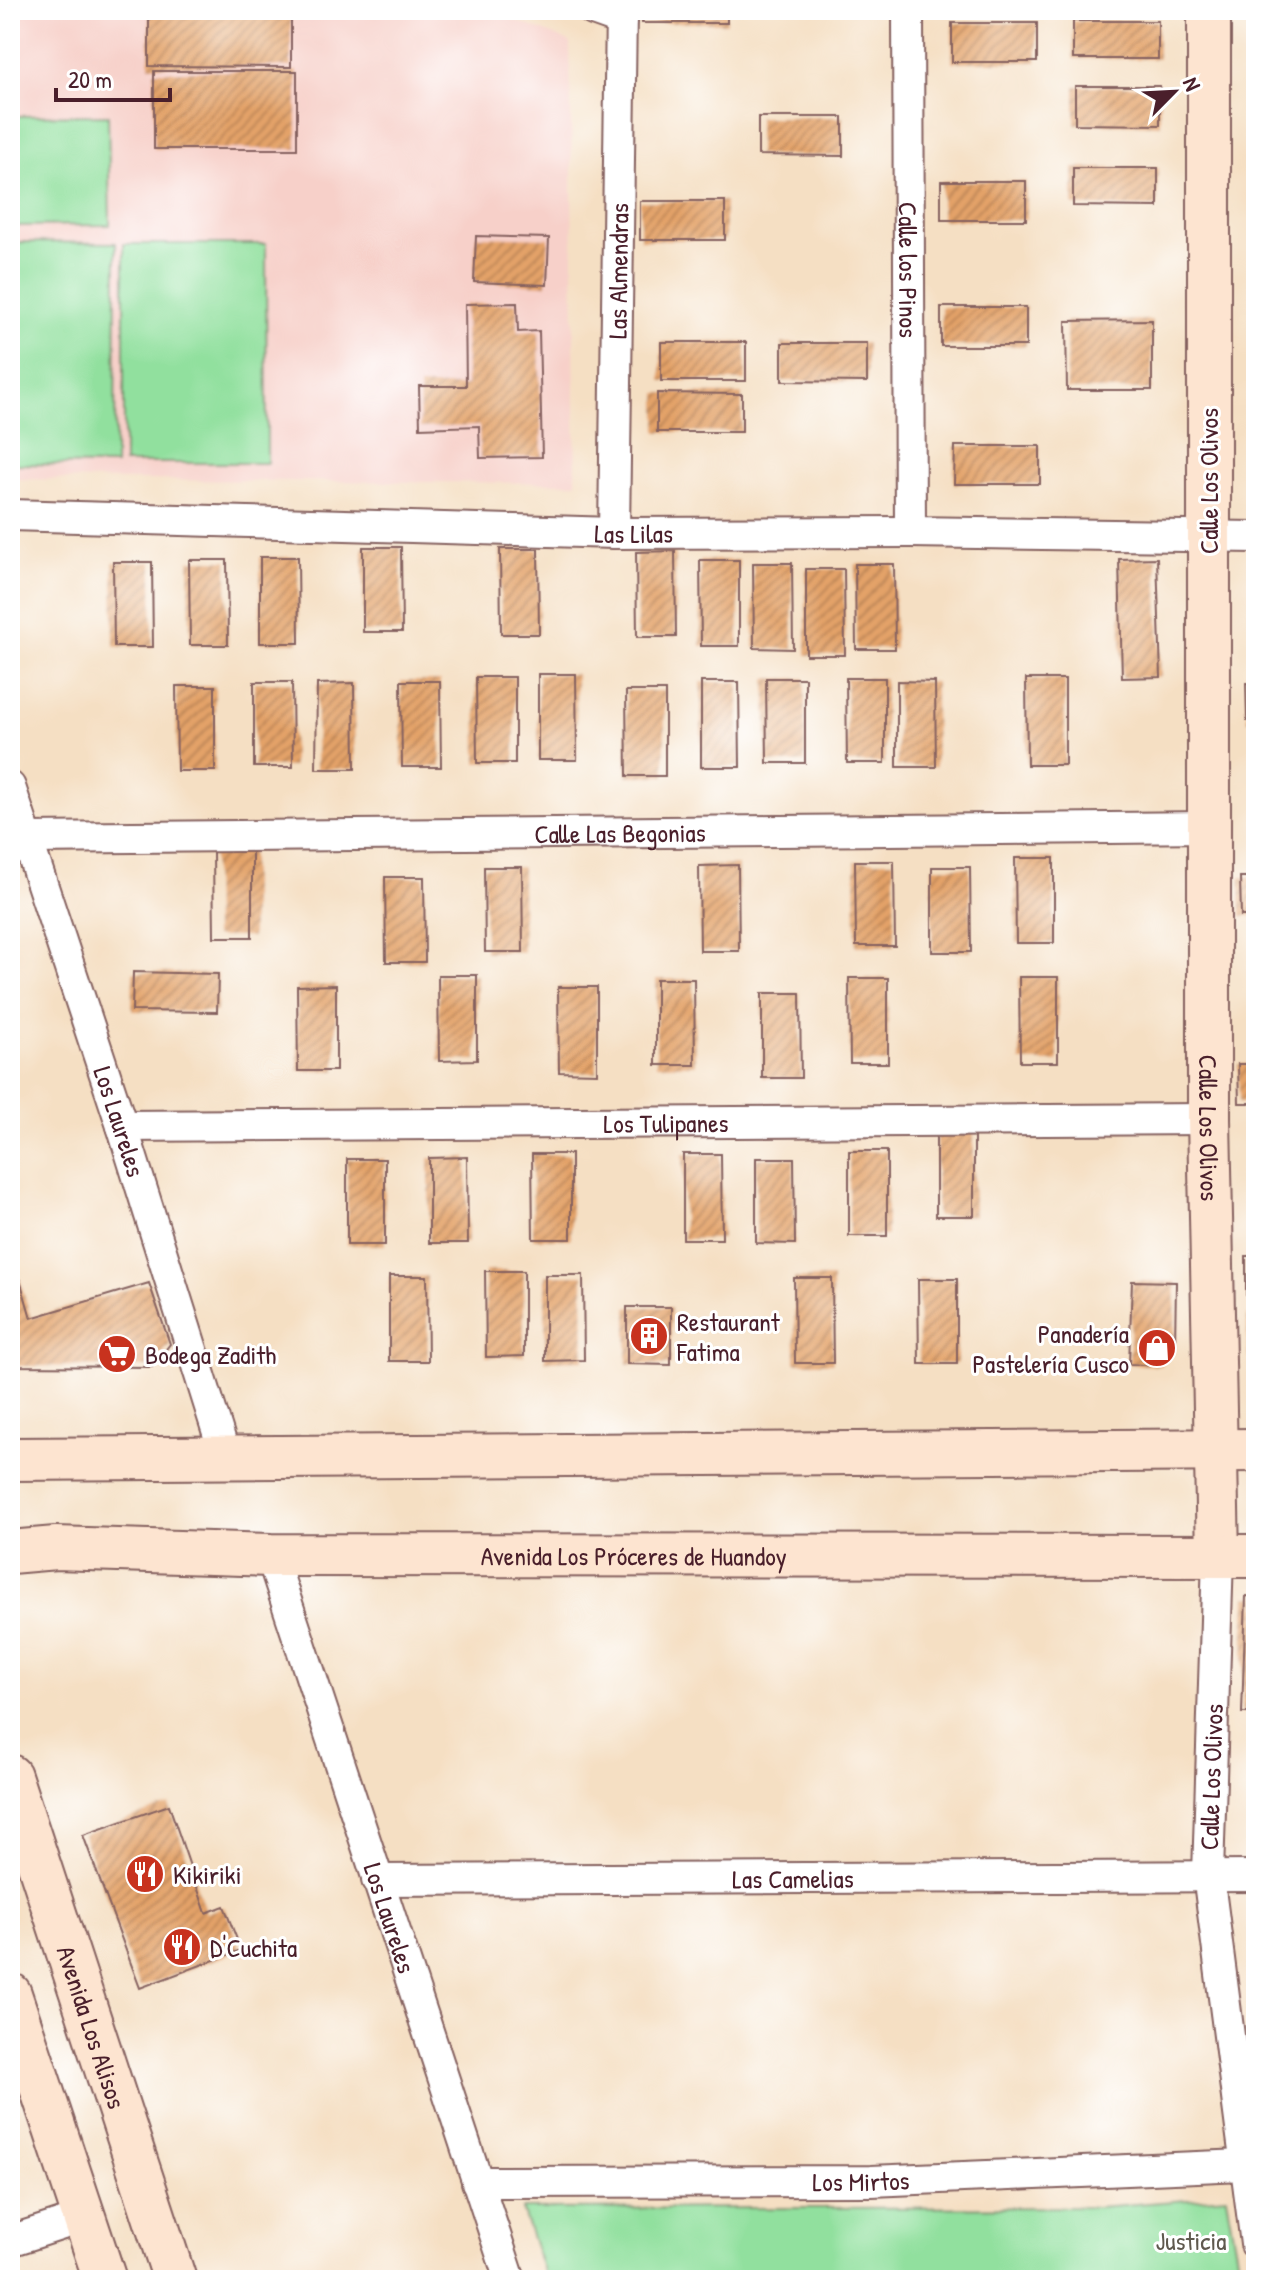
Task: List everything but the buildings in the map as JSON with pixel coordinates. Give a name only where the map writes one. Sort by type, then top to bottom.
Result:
[{"type":"main road","name":"Calle Los Olivos","points":[[1209,10],[1209,1119],[1215,1450],[1237,1556]]},
{"type":"main road","points":[[10,1459],[225,1455],[1256,1450]]},
{"type":"main road","name":"Avenida Los Próceres de Huandoy","points":[[10,1552],[56,1548],[271,1555],[1237,1556]]},
{"type":"main road","name":"Avenida Los Alisos","points":[[10,1776],[175,2280]]},
{"type":"main road","points":[[10,1994],[105,2280]]},
{"type":"street","name":"Calle los Pinos","points":[[908,10],[910,532]]},
{"type":"street","name":"Las Almendras","points":[[611,13],[614,533]]},
{"type":"street","name":"Las Lilas","points":[[10,515],[614,533],[910,532],[1256,537]]},
{"type":"street","name":"Los Laureles","points":[[10,787],[122,1126],[225,1455]]},
{"type":"street","name":"Calle Las Begonias","points":[[28,838],[1211,827]]},
{"type":"street","name":"Los Tulipanes","points":[[122,1126],[1209,1119]]},
{"type":"street","name":"Los Laureles","points":[[271,1555],[510,2280]]},
{"type":"street","name":"Calle Los Olivos","points":[[1237,1556],[1208,1874],[1243,2165],[1256,2244]]},
{"type":"street","name":"Las Camelias","points":[[377,1880],[1256,1876]]},
{"type":"street","name":"Los Mirtos","points":[[477,2182],[871,2181],[1243,2165]]},
{"type":"street","points":[[10,2241],[84,2217]]},
{"type":"shaded area","points":[[10,10],[489,10],[570,42],[576,483],[10,479]]},
{"type":"green space","points":[[108,115],[110,225],[10,226],[10,116]]},
{"type":"green space","points":[[10,242],[116,243],[115,465],[10,464]]},
{"type":"green space","points":[[124,244],[266,244],[267,463],[124,463]]},
{"type":"green space","name":"Justicia","points":[[1226,2197],[1241,2280],[546,2280],[522,2209],[1097,2207]]},
{"type":"place","name":"Restaurant Fatima","points":[[649,1336]]},
{"type":"place","name":"Panadería Pastelería Cusco","points":[[1157,1348]]},
{"type":"place","name":"Bodega Zadith","points":[[117,1354]]},
{"type":"place","name":"Kikiriki","points":[[145,1874]]},
{"type":"place","name":"D'Cuchita","points":[[182,1947]]}]
